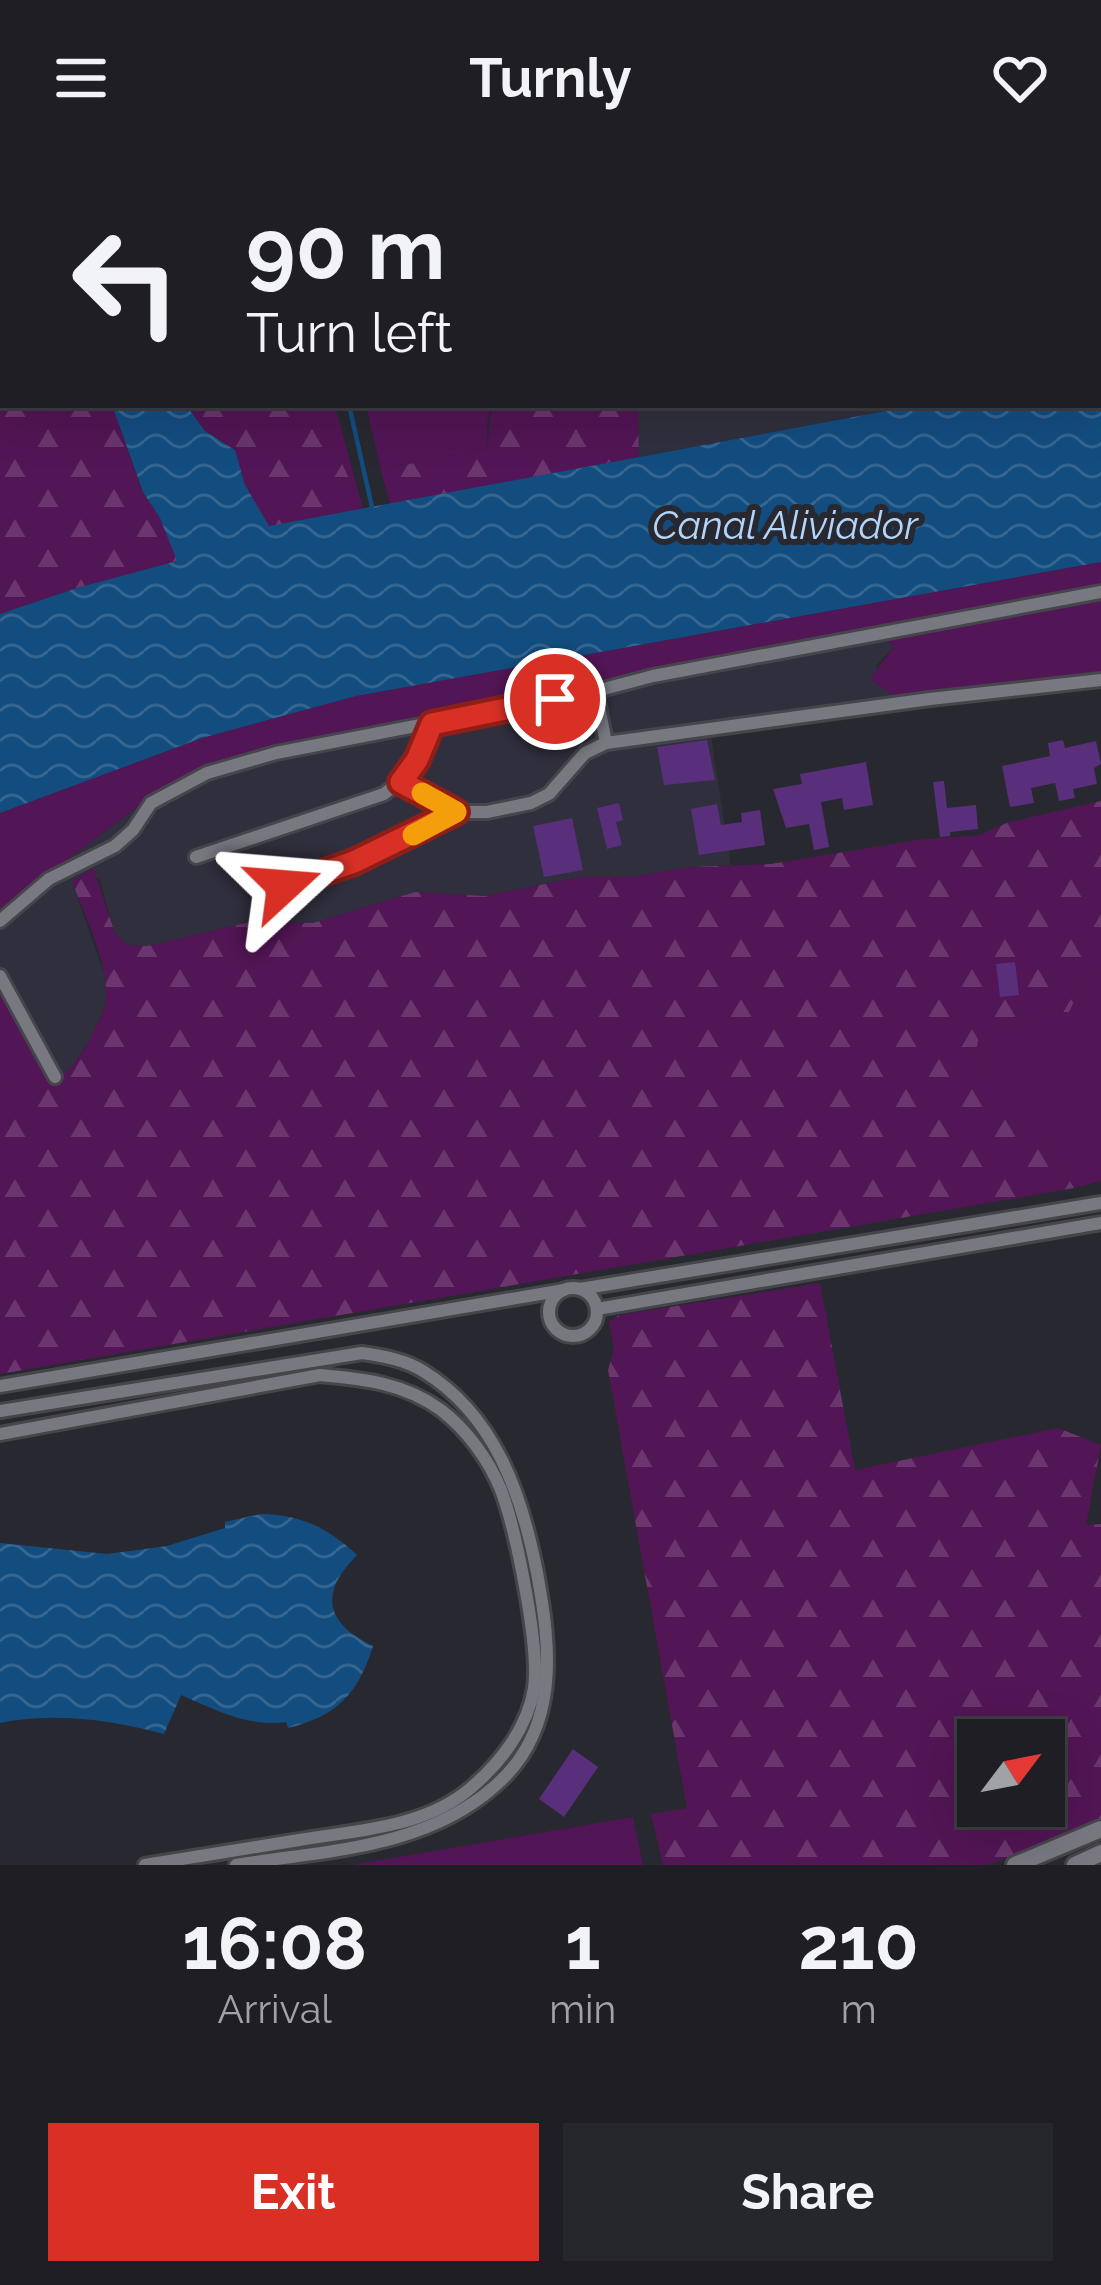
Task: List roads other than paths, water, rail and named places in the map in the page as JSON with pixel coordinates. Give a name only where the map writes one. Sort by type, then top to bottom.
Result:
[{"type":"main road","points":[[1015,1865],[1101,1829]]},
{"type":"main road","points":[[1076,1865],[1101,1853]]},
{"type":"street","points":[[0,921],[49,878],[115,845],[133,830],[151,803],[207,773],[276,753],[675,672],[1101,592]]},
{"type":"street","points":[[266,879],[284,886],[354,862],[456,812],[487,812],[531,803],[549,794],[584,753],[606,743],[1101,680]]},
{"type":"street","points":[[596,691],[606,743]]},
{"type":"street","points":[[196,856],[384,794],[401,782],[417,760],[432,724]]},
{"type":"street","points":[[401,782],[456,812]]},
{"type":"street","points":[[0,976],[55,1077]]},
{"type":"street","points":[[0,1386],[1101,1203]]},
{"type":"street","points":[[976,1223],[980,1244]]},
{"type":"street","points":[[597,1309],[1101,1223]]},
{"type":"street","points":[[564,1290],[550,1309],[553,1324],[565,1335],[587,1332],[596,1320],[592,1298],[580,1289]]},
{"type":"street","points":[[0,1411],[362,1353],[393,1358],[422,1370],[488,1435],[520,1502],[549,1635],[548,1682],[535,1729],[516,1764],[456,1816],[427,1831],[236,1865]]},
{"type":"street","points":[[381,1382],[393,1358]]},
{"type":"street","points":[[0,1434],[320,1376],[381,1382],[441,1410],[469,1436],[502,1492],[534,1639],[534,1691],[502,1759],[454,1801],[407,1822],[145,1865]]},
{"type":"street","points":[[427,1402],[441,1385]]},
{"type":"water","name":"Canal Aliviador","points":[[113,408],[188,408],[205,431],[235,450],[245,485],[269,526],[902,408],[1101,408],[1101,562],[356,696],[202,738],[0,813],[0,614],[177,561],[160,518],[143,492]]},
{"type":"water","points":[[261,1514],[313,1524],[357,1555],[337,1582],[333,1606],[345,1627],[373,1646],[352,1690],[332,1709],[288,1728],[286,1722],[245,1720],[181,1695],[164,1734],[83,1719],[0,1723],[0,1543],[107,1554],[167,1546],[225,1528],[225,1522]]},
{"type":"waterway","points":[[350,408],[372,507]]}]
